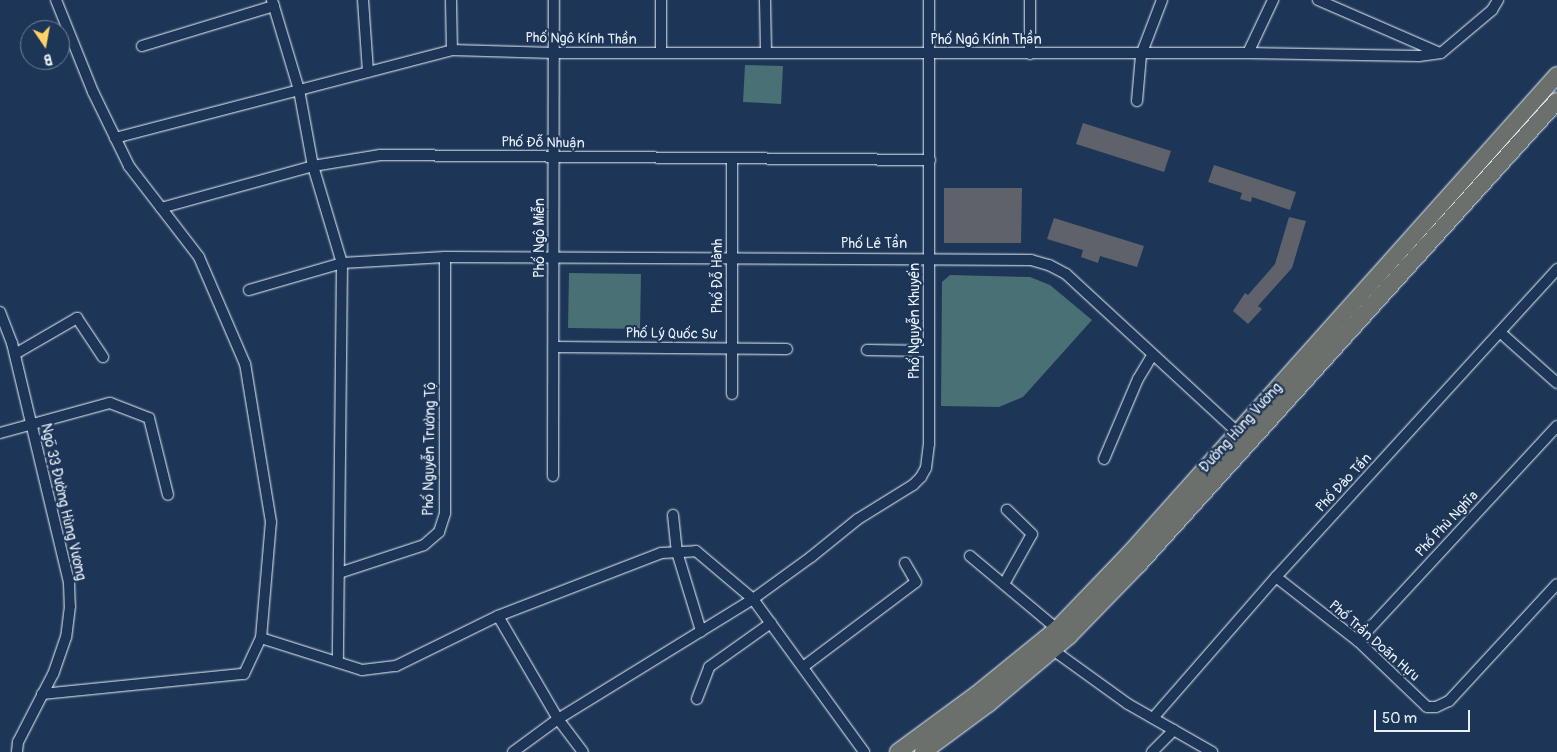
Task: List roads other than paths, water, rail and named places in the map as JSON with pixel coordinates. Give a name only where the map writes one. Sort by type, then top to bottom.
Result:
[{"type":"main road","name":"Đường Hùng Vương","points":[[898,752],[1047,646],[1057,629],[1129,554],[1557,75]]},
{"type":"main road","name":"Đường Hùng Vương","points":[[923,752],[988,704],[1047,646],[1138,565],[1557,101]]},
{"type":"street","points":[[42,694],[244,674],[261,638],[271,522],[245,364],[199,257],[129,166],[93,92],[56,0]]},
{"type":"street","points":[[363,0],[368,72]]},
{"type":"street","points":[[450,0],[452,50]]},
{"type":"street","name":"Phố Ngô Miễn","points":[[553,476],[554,0]]},
{"type":"street","points":[[661,0],[661,53]]},
{"type":"street","points":[[765,0],[766,54]]},
{"type":"street","name":"Phố Nguyễn Khuyến","points":[[513,752],[558,719],[753,599],[811,557],[858,519],[913,485],[926,468],[928,457],[930,258],[931,54],[929,0]]},
{"type":"street","points":[[1030,0],[1030,54]]},
{"type":"street","points":[[1137,101],[1141,55],[1162,0]]},
{"type":"street","points":[[1248,53],[1273,0]]},
{"type":"street","points":[[1318,0],[1441,53],[1492,10],[1498,0]]},
{"type":"street","points":[[142,46],[273,3],[299,90],[313,166],[342,263],[338,662]]},
{"type":"street","name":"Phố Ngô Kính Thần","points":[[116,138],[452,50],[554,53],[1141,55],[1248,53],[1419,56],[1441,53]]},
{"type":"street","name":"Phố Đỗ Nhuận","points":[[161,208],[313,166],[380,155],[930,160]]},
{"type":"street","name":"Phố Đỗ Hành","points":[[732,158],[732,394]]},
{"type":"street","name":"Phố Lê Tần","points":[[249,290],[342,263],[445,257],[554,256],[1031,260],[1049,265],[1066,274],[1152,356],[1237,432]]},
{"type":"street","name":"Phố Nguyễn Trường Tộ","points":[[339,573],[424,545],[439,532],[444,513],[445,257]]},
{"type":"street","name":"Phố Đào Tấn","points":[[1153,718],[1276,577],[1501,333],[1557,269]]},
{"type":"street","name":"Ngõ 33 Đường Hùng Vương","points":[[0,312],[15,354],[70,583],[70,606],[66,637],[52,674],[18,742],[17,752]]},
{"type":"street","points":[[15,354],[78,318],[103,357]]},
{"type":"street","points":[[1501,333],[1557,383]]},
{"type":"street","name":"Phố Lý Quốc Sư","points":[[554,347],[787,349]]},
{"type":"street","points":[[867,350],[929,351]]},
{"type":"street","points":[[1104,459],[1138,379],[1152,356]]},
{"type":"street","points":[[0,433],[110,403],[149,418],[168,494]]},
{"type":"street","name":"Phố Phù Nghĩa","points":[[1358,641],[1557,426]]},
{"type":"street","points":[[1004,584],[1032,534],[1007,510]]},
{"type":"street","points":[[673,515],[677,552],[701,631]]},
{"type":"street","points":[[261,638],[362,670],[396,666],[498,616],[661,553],[696,551],[753,599],[864,752]]},
{"type":"street","points":[[970,556],[1057,629]]},
{"type":"street","points":[[803,667],[916,582],[905,563]]},
{"type":"street","name":"Phố Trần Doãn Hựu","points":[[1276,577],[1358,641],[1427,707],[1441,705],[1448,701],[1557,584]]},
{"type":"street","points":[[498,616],[558,719],[583,752]]},
{"type":"street","points":[[696,699],[709,667],[771,623]]},
{"type":"street","points":[[1047,646],[1128,704],[1212,752]]},
{"type":"street","points":[[1152,752],[1174,730]]}]
